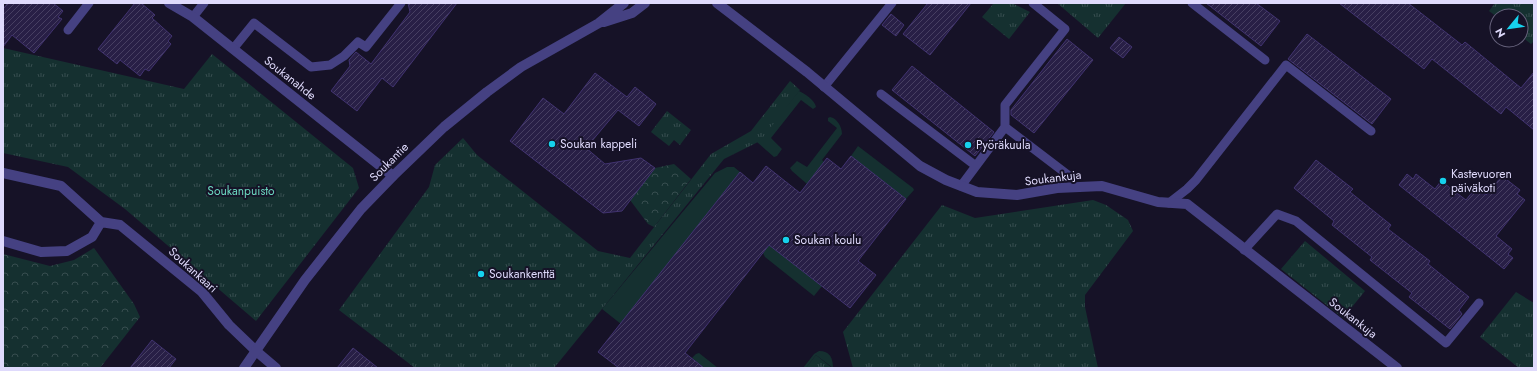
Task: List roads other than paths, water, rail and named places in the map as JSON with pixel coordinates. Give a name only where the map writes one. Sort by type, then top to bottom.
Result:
[{"type":"street","name":"Soukanahde","points":[[170,3],[193,17],[393,176]]},
{"type":"street","name":"Soukantie","points":[[599,24],[624,3]]},
{"type":"street","name":"Soukantie","points":[[244,368],[305,280],[361,209],[444,127],[487,92],[522,67],[599,24],[632,12],[645,3]]},
{"type":"street","name":"Soukankuja","points":[[717,3],[824,87],[920,166],[946,180],[977,192],[1017,195],[1057,188],[1102,186],[1158,202],[1187,204],[1397,368]]},
{"type":"street","points":[[3,173],[61,186],[101,222],[92,237],[67,251],[41,252],[3,241]]},
{"type":"street","name":"Soukankaari","points":[[101,222],[120,225],[202,292],[229,325],[276,368]]},
{"type":"lane","points":[[68,30],[89,3]]},
{"type":"lane","points":[[193,17],[204,3]]},
{"type":"lane","points":[[233,49],[254,23],[312,67],[330,65],[344,56],[358,42],[366,47],[401,3]]},
{"type":"lane","points":[[824,87],[892,3]]},
{"type":"lane","points":[[961,186],[1005,127],[1005,104],[1065,29],[1033,3]]},
{"type":"lane","points":[[1192,3],[1265,60]]},
{"type":"lane","points":[[1169,203],[1196,180],[1286,65],[1372,131]]},
{"type":"lane","points":[[881,94],[976,166]]},
{"type":"lane","points":[[1005,127],[1068,174]]},
{"type":"lane","points":[[1244,250],[1277,214],[1296,222],[1446,343],[1479,303]]},
{"type":"place","name":"Soukan kappeli","points":[[552,144]]},
{"type":"place","name":"Pyöräkuula","points":[[968,145]]},
{"type":"place","name":"Kastevuoren päiväkoti","points":[[1443,181]]},
{"type":"place","name":"Soukan koulu","points":[[786,240]]},
{"type":"place","name":"Soukankenttä","points":[[481,274]]},
{"type":"park label","name":"Soukanpuisto","points":[[241,191]]}]
